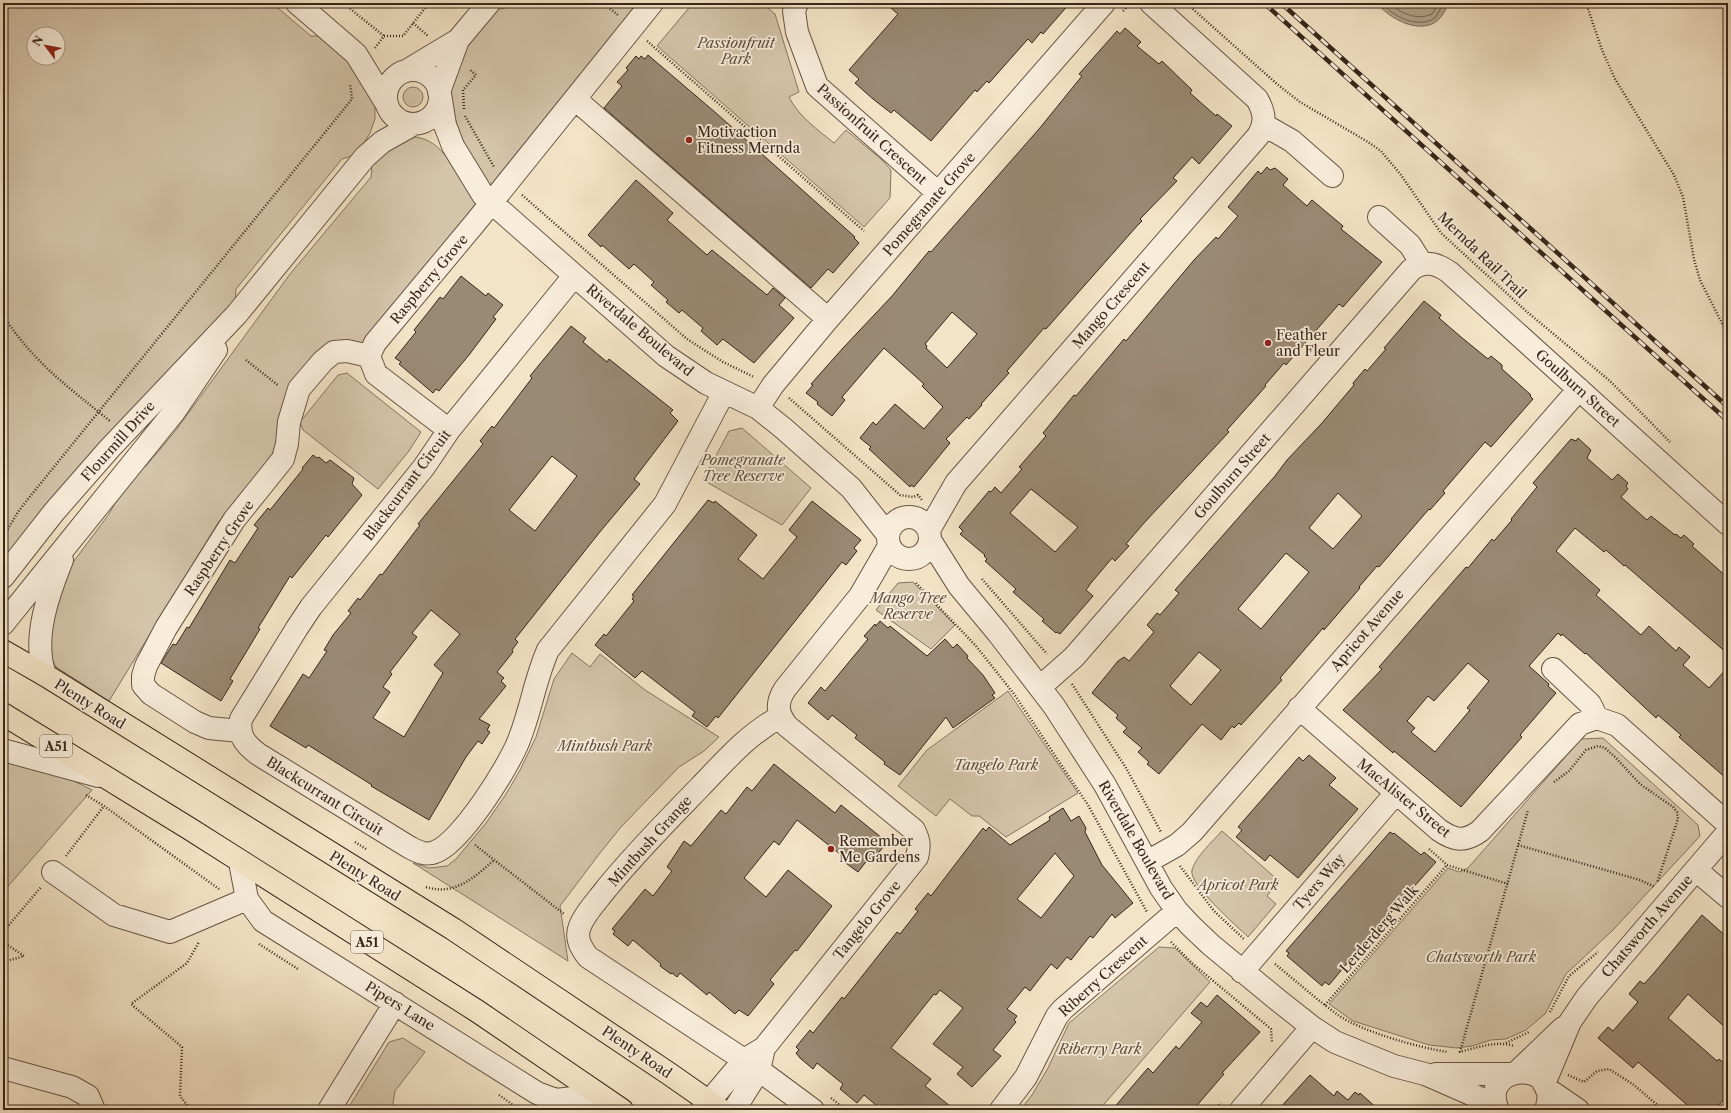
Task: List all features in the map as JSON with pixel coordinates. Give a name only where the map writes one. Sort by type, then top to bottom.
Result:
[{"type":"highway","name":"Plenty Road","points":[[3,651],[45,675],[453,929],[711,1107]]},
{"type":"highway","name":"A51","points":[[3,714],[109,778],[477,1011],[622,1110]]},
{"type":"street","points":[[297,3],[362,58],[394,116],[407,124],[414,124],[428,120],[440,101],[438,86],[428,75],[422,72],[408,70],[362,58]]},
{"type":"street","points":[[387,103],[386,95],[390,82],[401,73],[458,40],[488,3]]},
{"type":"street","name":"Raspberry Grove","points":[[240,731],[211,728],[195,722],[151,694],[143,685],[143,676],[146,666],[166,628],[234,520],[283,459],[287,444],[288,422],[299,389],[323,361],[334,352],[347,351],[369,356],[375,343],[491,203],[652,3]]},
{"type":"street","name":"Passionfruit Crescent","points":[[797,3],[794,11],[797,32],[817,86],[938,193]]},
{"type":"street","points":[[1151,3],[1257,99],[1263,109],[1264,126],[1292,141],[1332,176]]},
{"type":"street","name":"Pomegranate Grove","points":[[758,408],[773,384],[938,193],[1113,8]]},
{"type":"street","points":[[440,93],[458,40]]},
{"type":"street","name":"Riverdale Boulevard","points":[[440,93],[446,125],[453,146],[476,186],[491,203],[666,356],[696,377],[758,408],[783,428],[851,488],[899,550],[959,586]]},
{"type":"street","points":[[575,99],[828,319]]},
{"type":"street","name":"Flourmill Drive","points":[[365,157],[380,125],[387,103]]},
{"type":"street","name":"Riverdale Boulevard","points":[[414,124],[435,134],[453,146]]},
{"type":"street","name":"Flourmill Drive","points":[[4,575],[54,512],[125,432],[237,314],[365,157],[382,142],[414,124]]},
{"type":"street","name":"Mango Crescent","points":[[930,535],[956,483],[1258,136],[1264,126]]},
{"type":"street","points":[[1379,217],[1410,246],[1422,264]]},
{"type":"street","name":"Goulburn Street","points":[[1040,686],[1074,657],[1411,270],[1422,264],[1435,264],[1449,272],[1728,524]]},
{"type":"street","name":"Blackcurrant Circuit","points":[[574,276],[449,430],[424,467],[297,628],[241,719],[240,731],[245,743],[270,762],[419,852],[433,853],[441,850],[459,832],[487,798],[510,761],[527,720],[538,675],[548,650],[665,504],[724,392]]},
{"type":"street","name":"Flourmill Drive","points":[[3,624],[174,412],[199,376],[237,314]]},
{"type":"street","points":[[369,356],[376,374],[449,430]]},
{"type":"street","name":"Apricot Avenue","points":[[1147,862],[1177,846],[1192,832],[1579,389]]},
{"type":"street","name":"Mango Crescent","points":[[906,517],[956,483]]},
{"type":"street","name":"Riverdale Boulevard","points":[[851,488],[906,517]]},
{"type":"street","points":[[906,517],[922,520],[930,535],[924,553],[899,550],[892,524],[906,517]]},
{"type":"street","name":"Riverdale Boulevard","points":[[930,535],[959,586],[1040,686],[1105,785],[1161,888],[1177,911],[1211,945],[1242,972],[1312,1027],[1335,1042],[1364,1055],[1425,1074],[1473,1095],[1497,1109]]},
{"type":"street","name":"Flourmill Drive","points":[[45,675],[40,658],[42,631],[52,587],[70,540]]},
{"type":"street","points":[[780,717],[778,708],[779,698],[785,689],[899,550]]},
{"type":"street","points":[[1553,669],[1590,704],[1597,718],[1617,725],[1728,824]]},
{"type":"street","name":"MacAlister Street","points":[[1299,708],[1396,793],[1449,837],[1456,840],[1468,838],[1488,824],[1580,724],[1597,718]]},
{"type":"street","name":"Mintbush Grange","points":[[579,927],[603,894],[646,842],[747,739],[767,724],[780,717]]},
{"type":"street","name":"Tangelo Grove","points":[[711,1107],[751,1065],[917,857],[919,849],[919,839],[914,830],[787,726],[780,717]]},
{"type":"street","points":[[3,750],[109,778]]},
{"type":"street","name":"Tyers Way","points":[[1242,972],[1396,793]]},
{"type":"street","name":"Chatsworth Avenue","points":[[1545,1086],[1570,1022],[1605,974],[1728,832]]},
{"type":"street","name":"Pipers Lane","points":[[240,862],[247,899],[263,921],[537,1093],[556,1100],[599,1095]]},
{"type":"street","points":[[1696,870],[1728,898]]},
{"type":"street","points":[[54,872],[114,915],[170,932],[247,899]]},
{"type":"street","name":"Riberry Crescent","points":[[1001,1110],[1020,1088],[1060,1012],[1177,911]]},
{"type":"street","points":[[579,927],[578,938],[581,948],[588,957],[703,1032],[813,1110]]},
{"type":"street","points":[[329,1110],[395,1003]]},
{"type":"street","name":"Chatsworth Avenue","points":[[1497,1109],[1495,1095],[1500,1082],[1514,1073],[1557,1032],[1570,1022]]},
{"type":"street","points":[[1233,1104],[1312,1027]]},
{"type":"street","name":"Tangelo Grove","points":[[734,1110],[751,1065]]},
{"type":"street","points":[[3,1068],[72,1087],[88,1096],[94,1110]]},
{"type":"street","name":"Riverdale Boulevard","points":[[1425,1074],[1533,1074],[1545,1086]]},
{"type":"street","points":[[1545,1086],[1548,1103],[1546,1110]]},
{"type":"street","points":[[1545,1086],[1578,1110]]},
{"type":"path","points":[[343,3],[384,36],[403,36],[430,3]]},
{"type":"path","points":[[603,3],[864,231]]},
{"type":"path","points":[[1113,8],[1131,3]]},
{"type":"path","name":"Mernda Rail Trail","points":[[1186,3],[1277,84],[1300,102],[1381,151],[1401,175],[1441,232],[1521,306],[1610,381],[1672,444]]},
{"type":"path","points":[[1586,3],[1602,50],[1615,80],[1674,175],[1683,197],[1694,259],[1700,280],[1728,335]]},
{"type":"path","points":[[3,537],[18,512],[352,99],[350,80],[362,58],[384,36]]},
{"type":"path","points":[[3,315],[25,347],[39,362],[125,432]]},
{"type":"path","points":[[246,360],[295,400]]},
{"type":"path","points":[[916,582],[976,646],[1014,694],[1088,805],[1147,913],[1174,947],[1271,1029],[1272,1044]]},
{"type":"path","points":[[1550,785],[1561,779],[1586,750],[1598,746],[1605,748],[1616,757],[1640,784],[1673,807],[1677,812],[1678,819],[1655,887],[1651,892]]},
{"type":"path","points":[[1459,1052],[1530,803]]},
{"type":"path","points":[[459,832],[579,927]]},
{"type":"path","points":[[1518,845],[1640,880],[1655,887]]},
{"type":"path","name":"Lerderderg Walk","points":[[1326,1005],[1447,865]]},
{"type":"path","points":[[191,1110],[180,1096],[182,1047],[131,1004],[187,963],[202,936]]},
{"type":"path","points":[[3,942],[24,956],[7,961],[3,959]]},
{"type":"path","points":[[1546,1016],[1569,976],[1602,947]]},
{"type":"path","points":[[1506,1043],[1532,1030]]},
{"type":"path","points":[[1215,1110],[1233,1104]]},
{"type":"green space","points":[[3,3],[272,3],[311,36],[324,36],[344,55],[375,106],[375,119],[370,133],[355,155],[342,159],[236,289],[235,303],[3,561]]},
{"type":"green space","points":[[510,3],[639,3],[505,175],[487,187],[463,142],[457,125],[452,108],[450,91],[452,74],[457,58],[469,41],[495,10],[505,8]]},
{"type":"green space","name":"Passionfruit Park","points":[[693,3],[762,3],[775,14],[799,92],[789,97],[793,104],[809,122],[834,143],[846,130],[881,159],[891,170],[890,198],[864,227],[657,46]]},
{"type":"green space","points":[[413,87],[420,90],[423,97],[420,104],[413,107],[406,104],[403,97],[406,90]]},
{"type":"green space","points":[[411,137],[423,139],[442,151],[450,161],[469,194],[476,203],[469,214],[364,343],[357,347],[341,345],[279,437],[271,457],[218,523],[109,701],[56,667],[49,652],[50,623],[71,565],[109,514],[129,479],[137,469],[146,466],[176,430],[290,274],[371,177],[372,165],[401,141]]},
{"type":"green space","points":[[347,373],[421,432],[409,451],[378,489],[303,430],[300,422],[338,375]]},
{"type":"green space","name":"Pomegranate Tree Reserve","points":[[742,428],[811,488],[782,525],[703,480],[729,431]]},
{"type":"green space","name":"Mango Tree Reserve","points":[[913,582],[955,625],[931,649],[876,610],[898,583]]},
{"type":"green space","name":"Mintbush Park","points":[[572,653],[590,667],[600,654],[645,690],[719,737],[704,751],[679,767],[621,827],[560,906],[568,961],[413,863],[429,868],[447,866],[456,859],[486,823],[520,770],[536,737],[554,679]]},
{"type":"green space","name":"Tangelo Park","points":[[1008,691],[1078,793],[1006,837],[979,816],[972,816],[950,799],[936,816],[898,786],[927,750]]},
{"type":"green space","name":"Chatsworth Park","points":[[1603,738],[1698,825],[1700,836],[1613,930],[1566,974],[1545,1014],[1526,1030],[1506,1039],[1491,1040],[1472,1046],[1457,1048],[1429,1045],[1353,1021],[1329,1004],[1448,868],[1459,872],[1468,868],[1581,739]]},
{"type":"green space","points":[[3,759],[70,779],[92,790],[3,892]]},
{"type":"green space","name":"Apricot Park","points":[[1222,831],[1279,881],[1267,896],[1276,904],[1248,937],[1205,895],[1193,876],[1192,870],[1197,860]]},
{"type":"green space","name":"Riberry Park","points":[[1159,947],[1175,948],[1210,982],[1099,1110],[1020,1110],[1032,1095],[1048,1068],[1069,1023]]},
{"type":"green space","points":[[403,1038],[425,1052],[395,1091],[392,1110],[347,1110],[389,1042]]},
{"type":"water","points":[[1377,3],[1449,3],[1437,21],[1430,25],[1422,26],[1404,23],[1396,19],[1382,9]]},
{"type":"building","points":[[885,3],[1070,3],[1043,34],[1041,32],[1032,43],[1028,39],[989,83],[987,81],[977,92],[975,90],[931,141],[894,110],[891,113],[873,99],[855,83],[859,79],[849,70],[898,14]]},
{"type":"building","points":[[1125,28],[1141,42],[1137,46],[1159,64],[1162,61],[1192,90],[1190,93],[1216,116],[1217,114],[1232,126],[1199,164],[1192,157],[1173,178],[1177,181],[1140,219],[1142,221],[1046,329],[1044,328],[1007,371],[1009,373],[981,404],[982,405],[969,419],[967,417],[946,439],[950,443],[914,487],[911,485],[910,487],[869,449],[871,447],[860,438],[873,422],[876,425],[895,404],[924,429],[943,407],[922,386],[924,384],[884,348],[842,397],[845,400],[832,416],[817,404],[818,402],[806,393],[813,385],[811,384],[892,296],[929,251],[931,252],[1039,129],[1082,76],[1079,74],[1117,31],[1120,34]],"holes":[[[952,312],[977,334],[947,368],[926,348],[927,346],[925,344]]]},
{"type":"building","points":[[648,55],[716,113],[855,237],[854,238],[859,243],[833,273],[828,269],[811,288],[604,108],[622,86],[617,82],[628,70],[626,68],[636,56],[639,59],[641,56],[645,59]]},
{"type":"building","points":[[1267,167],[1270,170],[1275,168],[1288,179],[1283,185],[1307,206],[1312,200],[1343,226],[1341,229],[1382,262],[1343,307],[1339,304],[1286,365],[1284,363],[1227,430],[1229,432],[1126,544],[1129,546],[1115,561],[1112,558],[1086,590],[1093,596],[1060,634],[1057,632],[1056,633],[1042,621],[1044,619],[1013,592],[1016,589],[985,561],[987,559],[984,556],[985,555],[960,534],[963,531],[959,527],[989,491],[991,492],[995,487],[1001,493],[1022,469],[1019,467],[1046,436],[1043,433],[1074,395],[1076,396],[1124,339],[1126,341],[1194,260],[1216,237],[1218,239],[1238,216],[1228,207],[1258,171],[1261,174]],"holes":[[[1031,489],[1078,527],[1055,552],[1010,513]]]},
{"type":"building","points":[[636,180],[673,213],[667,220],[707,255],[712,250],[767,295],[773,288],[785,298],[779,305],[794,318],[754,363],[723,339],[717,345],[701,331],[703,328],[682,310],[679,313],[666,302],[668,300],[651,285],[654,282],[634,264],[629,269],[602,245],[601,247],[588,235]]},
{"type":"building","points":[[461,276],[486,296],[488,293],[503,305],[493,317],[496,319],[469,355],[439,391],[436,389],[433,393],[399,364],[401,362],[395,358],[416,332],[414,330],[440,297],[443,299]]},
{"type":"building","points":[[1424,301],[1441,315],[1439,318],[1461,337],[1488,359],[1491,356],[1502,365],[1502,369],[1531,395],[1530,396],[1533,399],[1491,447],[1485,442],[1443,491],[1445,493],[1430,510],[1429,509],[1379,567],[1377,566],[1324,630],[1323,628],[1280,678],[1282,680],[1241,725],[1239,723],[1234,728],[1232,726],[1221,740],[1202,724],[1159,774],[1147,764],[1149,762],[1138,752],[1142,748],[1123,732],[1127,728],[1116,718],[1118,715],[1092,693],[1118,661],[1124,657],[1129,661],[1154,632],[1147,625],[1157,613],[1160,615],[1179,593],[1175,590],[1275,476],[1287,460],[1322,423],[1354,385],[1353,383],[1365,369],[1367,371],[1386,349],[1384,348]],"holes":[[[1338,493],[1362,516],[1333,549],[1309,528]],[[1286,553],[1309,572],[1261,629],[1238,609]],[[1199,652],[1221,670],[1191,705],[1170,686]]]},
{"type":"building","points":[[571,326],[586,338],[583,342],[607,362],[609,359],[673,410],[670,413],[678,421],[634,479],[640,484],[515,639],[518,642],[512,650],[513,652],[497,672],[504,678],[501,681],[506,686],[479,719],[490,725],[487,730],[490,732],[482,744],[478,741],[466,757],[429,820],[371,786],[372,785],[308,745],[306,748],[270,726],[303,674],[309,678],[327,651],[324,650],[333,635],[351,613],[348,611],[358,598],[360,600],[380,574],[382,575],[420,525],[418,524],[483,444],[480,441],[492,426],[494,428],[532,378],[530,376]],"holes":[[[552,456],[577,476],[535,531],[509,510]],[[431,610],[460,634],[434,665],[443,673],[404,737],[373,718],[390,692],[383,687],[392,674],[390,672],[417,637],[412,633]]]},
{"type":"building","points":[[1578,438],[1591,450],[1587,458],[1612,480],[1618,474],[1628,483],[1626,486],[1628,489],[1621,497],[1647,520],[1651,516],[1675,535],[1676,534],[1681,538],[1684,535],[1694,544],[1692,546],[1728,578],[1728,654],[1625,565],[1624,566],[1606,550],[1604,552],[1575,528],[1556,551],[1600,590],[1596,595],[1641,635],[1649,626],[1676,651],[1679,647],[1690,657],[1683,665],[1709,688],[1728,667],[1728,780],[1679,737],[1681,735],[1658,715],[1656,718],[1586,653],[1585,654],[1562,634],[1561,636],[1558,633],[1529,666],[1549,684],[1548,686],[1556,693],[1520,735],[1522,737],[1461,807],[1394,751],[1393,753],[1343,710],[1382,669],[1379,667],[1466,567],[1468,568],[1492,539],[1494,541],[1512,520],[1511,519],[1537,487],[1533,483],[1571,439],[1576,441]],"holes":[[[1468,663],[1489,681],[1467,708],[1470,710],[1435,752],[1411,732],[1415,728],[1407,721],[1428,696],[1434,701]]]},
{"type":"building","points":[[313,455],[317,458],[319,457],[326,463],[330,460],[354,478],[352,484],[362,495],[328,537],[326,535],[292,578],[290,576],[258,628],[260,629],[230,679],[233,681],[221,701],[161,663],[173,644],[176,645],[187,627],[189,628],[230,560],[235,563],[258,528],[254,525],[268,508],[270,510]]},
{"type":"building","points":[[708,500],[714,503],[715,501],[757,535],[738,559],[763,579],[797,537],[789,530],[812,501],[861,540],[854,548],[857,551],[846,565],[842,562],[718,718],[716,716],[707,727],[692,716],[695,712],[642,671],[635,678],[595,645],[604,634],[606,636],[634,601],[632,599],[634,596],[632,595]]},
{"type":"building","points":[[880,621],[888,628],[890,626],[927,656],[945,639],[953,648],[957,644],[968,656],[967,658],[983,675],[995,693],[992,695],[995,698],[953,728],[946,717],[900,775],[884,764],[885,762],[855,738],[857,735],[832,715],[828,720],[808,703],[821,687],[825,691],[868,639],[864,636],[875,624],[876,626]]},
{"type":"building","points":[[1309,755],[1336,778],[1329,785],[1358,809],[1298,878],[1270,855],[1265,861],[1236,837],[1242,830],[1238,827],[1299,757],[1303,761]]},
{"type":"building","points":[[774,764],[835,813],[841,805],[887,842],[873,860],[869,858],[858,872],[843,861],[845,858],[797,820],[779,845],[774,841],[744,878],[766,897],[788,870],[832,906],[797,951],[795,950],[770,980],[774,984],[748,1016],[739,1010],[735,1014],[709,992],[707,995],[680,973],[677,977],[672,973],[671,974],[660,966],[661,964],[633,940],[628,946],[613,934],[615,931],[612,929],[645,889],[653,896],[672,871],[667,867],[684,841],[691,846],[721,810],[726,814],[747,787],[752,791]]},
{"type":"building","points":[[1063,808],[1071,821],[1079,816],[1086,828],[1085,832],[1102,865],[1133,903],[1115,918],[1112,914],[1093,938],[1090,936],[1071,960],[1067,957],[1057,969],[1051,964],[1030,991],[1025,987],[1007,1009],[1017,1016],[1014,1020],[1016,1022],[993,1050],[1001,1056],[972,1087],[957,1074],[963,1067],[933,1044],[963,1008],[940,990],[936,995],[934,994],[891,1048],[931,1079],[925,1086],[955,1110],[882,1110],[864,1095],[857,1103],[840,1089],[843,1084],[817,1063],[813,1069],[800,1058],[796,1053],[799,1050],[796,1047],[810,1030],[813,1033],[842,997],[844,999],[897,932],[900,934],[918,911],[915,909],[928,893],[931,896],[983,828],[986,831],[989,827],[1010,845],[1050,820],[1049,817]],"holes":[[[1055,853],[1074,876],[1041,918],[1017,899]]]},
{"type":"building","points":[[1390,832],[1393,834],[1394,833],[1421,855],[1424,852],[1436,862],[1369,937],[1329,985],[1325,982],[1322,986],[1287,956],[1289,953],[1286,951]]},
{"type":"building","points":[[1702,915],[1728,938],[1728,1030],[1688,994],[1668,1018],[1717,1061],[1719,1059],[1728,1066],[1728,1094],[1715,1110],[1693,1110],[1638,1062],[1633,1068],[1598,1038],[1608,1027],[1613,1031],[1638,1002],[1629,994],[1640,981],[1644,984]]},
{"type":"building","points":[[1217,995],[1260,1032],[1222,1073],[1224,1074],[1193,1110],[1112,1110],[1148,1068],[1153,1073],[1176,1046],[1179,1049],[1202,1022],[1191,1013],[1201,1002],[1207,1007]]},
{"type":"building","points":[[1310,1075],[1334,1096],[1337,1091],[1348,1100],[1355,1092],[1359,1095],[1360,1093],[1379,1110],[1278,1110]]},
{"type":"railway","points":[[1264,3],[1728,421]]},
{"type":"railway","points":[[1281,3],[1728,407]]},
{"type":"place","name":"Motivaction Fitness Mernda","points":[[689,140]]},
{"type":"place","name":"Feather and Fleur","points":[[1268,343]]},
{"type":"place","name":"Remember Me Gardens","points":[[831,849]]}]
